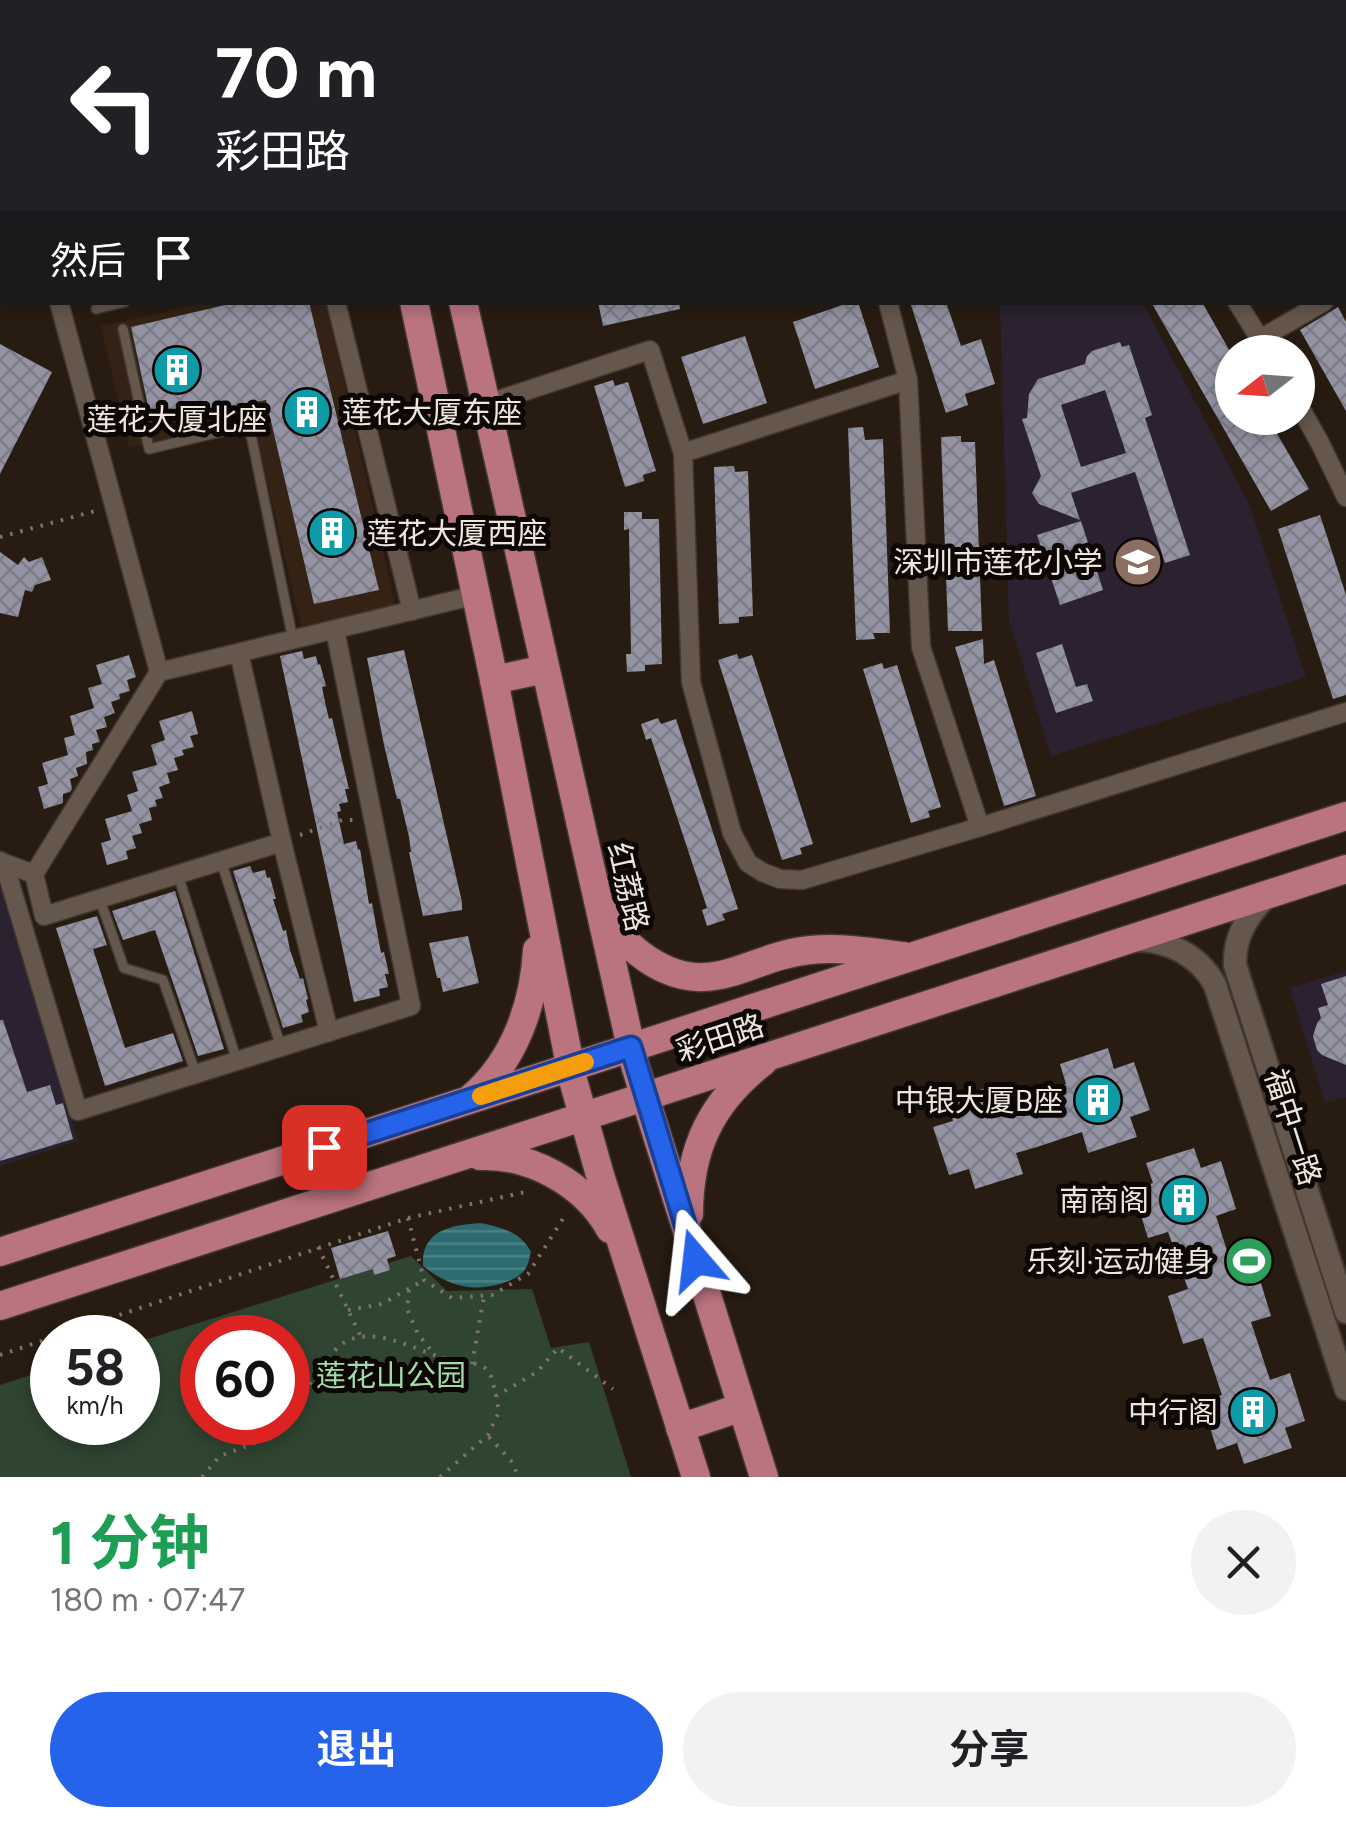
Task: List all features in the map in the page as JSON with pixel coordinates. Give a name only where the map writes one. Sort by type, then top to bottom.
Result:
[{"type":"main road","points":[[415,305],[570,1067],[696,1477]]},
{"type":"main road","name":"红荔路","points":[[464,305],[631,1047],[764,1477]]},
{"type":"main road","points":[[494,680],[545,669]]},
{"type":"main road","name":"彩田路","points":[[0,1252],[1346,816]]},
{"type":"main road","points":[[588,860],[610,922],[634,950],[681,975],[712,978],[808,950],[851,949],[910,957]]},
{"type":"main road","name":"彩田路","points":[[0,1306],[1346,869]]},
{"type":"main road","points":[[469,1100],[506,1057],[527,1010],[538,942],[535,888]]},
{"type":"main road","points":[[696,1260],[689,1198],[698,1145],[712,1116],[734,1088],[772,1056]]},
{"type":"main road","points":[[458,1157],[492,1156],[529,1162],[553,1174],[582,1194],[604,1219],[626,1258]]},
{"type":"main road","points":[[680,1428],[742,1407]]},
{"type":"street","points":[[60,305],[159,672]]},
{"type":"street","points":[[337,305],[412,612]]},
{"type":"street","points":[[889,305],[908,380],[921,648],[980,827]]},
{"type":"street","points":[[1240,305],[1258,335]]},
{"type":"street","points":[[1279,335],[1320,305]]},
{"type":"street","points":[[486,404],[650,350],[683,453],[691,682],[732,833],[748,862],[780,879],[802,880],[1346,712]]},
{"type":"street","points":[[683,453],[908,380]]},
{"type":"street","points":[[1315,434],[1346,497]]},
{"type":"street","points":[[282,842],[44,916],[34,874],[159,672],[476,595]]},
{"type":"street","points":[[2,862],[78,1111],[411,1006],[335,630]]},
{"type":"street","points":[[240,653],[329,1032]]},
{"type":"street","points":[[2,862],[34,874]]},
{"type":"street","name":"福中一路","points":[[1269,894],[1254,908],[1237,940],[1234,1002],[1346,1388]]},
{"type":"street","name":"福中一路","points":[[1126,940],[1153,941],[1183,952],[1200,964],[1234,1002],[1346,1312]]},
{"type":"lane","points":[[96,309],[113,305]]},
{"type":"lane","points":[[123,329],[149,449],[249,425],[294,640]]},
{"type":"lane","points":[[221,861],[281,1047]]},
{"type":"lane","points":[[178,875],[237,1061]]},
{"type":"lane","points":[[100,899],[124,968],[163,980],[196,1074]]},
{"type":"path","points":[[0,537],[114,506]]},
{"type":"path","points":[[282,842],[342,820],[373,818]]},
{"type":"path","points":[[0,1354],[408,1218],[530,1191]]},
{"type":"path","points":[[408,1218],[424,1280],[452,1298],[492,1295],[528,1274],[566,1214]]},
{"type":"path","points":[[318,1248],[361,1337]]},
{"type":"path","points":[[348,1310],[382,1304],[424,1280]]},
{"type":"path","points":[[410,1290],[407,1309],[418,1334],[435,1355]]},
{"type":"path","points":[[472,1364],[484,1296]]},
{"type":"path","points":[[310,1387],[332,1354],[345,1342],[361,1337],[388,1338],[482,1366],[490,1373],[499,1412],[488,1436],[440,1477]]},
{"type":"path","points":[[496,1396],[537,1372],[558,1348],[612,1388]]},
{"type":"path","points":[[488,1436],[513,1463],[518,1477]]},
{"type":"path","points":[[202,1477],[220,1456],[248,1445]]},
{"type":"shaded area","points":[[195,305],[326,305],[395,605],[301,626],[253,420],[129,448],[101,326]]},
{"type":"shaded area","name":"深圳市莲花小学","points":[[1000,305],[1144,305],[1249,504],[1306,677],[1051,756],[1009,620]]},
{"type":"shaded area","points":[[0,881],[78,1141],[0,1166]]},
{"type":"shaded area","points":[[1346,971],[1346,1097],[1325,1103],[1290,988]]},
{"type":"green space","name":"莲花山公园","points":[[411,1256],[447,1291],[532,1289],[551,1348],[589,1342],[631,1477],[0,1477],[0,1385],[30,1375],[30,1445],[160,1445],[160,1335],[180,1329],[180,1445],[310,1445],[310,1315],[224,1315]]},
{"type":"water","points":[[480,1223],[510,1232],[527,1245],[531,1252],[520,1275],[495,1285],[473,1287],[443,1279],[423,1266],[432,1238],[448,1228]]},
{"type":"building","points":[[225,305],[310,305],[379,590],[314,604],[266,400],[152,424],[131,327]]},
{"type":"building","points":[[599,305],[679,305],[680,309],[603,326]]},
{"type":"building","points":[[842,305],[859,305],[879,367],[815,389],[793,322]]},
{"type":"building","points":[[911,305],[947,305],[961,346],[981,339],[995,384],[965,394],[968,405],[946,413]]},
{"type":"building","points":[[1153,305],[1204,305],[1221,335],[1215,335],[1215,413]]},
{"type":"building","points":[[1338,307],[1346,322],[1346,411],[1315,356],[1315,335],[1303,335],[1300,330]]},
{"type":"building","points":[[745,336],[767,403],[703,424],[681,357]]},
{"type":"building","points":[[1120,342],[1122,347],[1129,345],[1152,415],[1145,418],[1190,555],[1165,563],[1135,472],[1071,493],[1080,520],[1039,504],[1032,493],[1041,476],[1022,419],[1027,418],[1029,394],[1038,379],[1085,364],[1092,351]],"holes":[[[1105,390],[1126,453],[1081,467],[1061,405]]]},
{"type":"building","points":[[0,344],[52,372],[0,474]]},
{"type":"building","points":[[613,380],[615,386],[628,382],[656,471],[643,475],[644,481],[625,487],[594,386]]},
{"type":"building","points":[[863,427],[865,440],[883,439],[890,633],[873,633],[875,639],[856,640],[848,428]]},
{"type":"building","points":[[1227,435],[1278,435],[1309,489],[1271,511]]},
{"type":"building","points":[[961,436],[961,442],[975,442],[982,631],[948,631],[941,437]]},
{"type":"building","points":[[734,466],[735,472],[748,471],[753,616],[739,617],[739,623],[719,624],[714,467]]},
{"type":"building","points":[[624,512],[642,512],[642,519],[659,519],[662,664],[645,665],[645,671],[627,672],[626,654],[631,654],[629,529],[624,530]]},
{"type":"building","points":[[1320,515],[1346,595],[1346,695],[1333,699],[1278,529]]},
{"type":"building","points":[[1081,521],[1103,590],[1060,605],[1037,535]]},
{"type":"building","points":[[0,552],[18,565],[24,557],[29,562],[42,557],[51,580],[35,585],[32,592],[25,590],[18,617],[0,613]]},
{"type":"building","points":[[983,639],[984,664],[994,660],[1036,796],[1004,806],[955,647]]},
{"type":"building","points":[[1062,644],[1076,687],[1087,684],[1093,701],[1056,713],[1036,653]]},
{"type":"building","points":[[404,650],[462,902],[462,910],[423,916],[409,837],[384,745],[367,658]]},
{"type":"building","points":[[302,651],[304,659],[316,656],[326,686],[322,687],[325,702],[349,789],[345,789],[348,802],[339,804],[341,811],[337,812],[344,844],[356,841],[360,849],[369,904],[372,903],[389,974],[385,974],[388,987],[379,989],[380,996],[354,1002],[280,656]]},
{"type":"building","points":[[737,654],[739,659],[752,655],[813,844],[800,848],[802,854],[782,860],[718,660]]},
{"type":"building","points":[[129,655],[136,677],[127,680],[130,691],[111,702],[115,713],[104,717],[107,727],[96,730],[100,742],[92,744],[93,750],[86,752],[87,764],[76,768],[78,776],[70,779],[72,789],[63,794],[63,803],[44,809],[38,787],[48,784],[42,763],[68,755],[64,738],[75,735],[70,716],[94,708],[88,688],[102,684],[96,665]]},
{"type":"building","points":[[882,663],[884,669],[897,665],[941,807],[928,811],[930,817],[911,823],[863,669]]},
{"type":"building","points":[[192,711],[198,734],[190,736],[194,747],[182,750],[184,755],[174,758],[178,770],[167,773],[170,783],[159,787],[163,798],[155,800],[157,806],[149,808],[152,820],[139,824],[142,833],[132,836],[136,848],[126,851],[128,859],[107,865],[101,843],[111,840],[105,819],[132,811],[127,795],[138,791],[132,772],[157,765],[151,745],[165,740],[159,721]]},
{"type":"building","points":[[658,718],[661,724],[676,719],[738,909],[722,914],[725,920],[707,926],[702,910],[707,908],[651,738],[646,740],[641,724]]},
{"type":"building","points":[[250,866],[253,873],[265,870],[267,878],[270,877],[273,899],[308,999],[309,1012],[301,1015],[303,1022],[283,1028],[233,871]]},
{"type":"building","points":[[175,891],[224,1049],[198,1056],[155,930],[123,940],[112,911]]},
{"type":"building","points":[[97,916],[107,945],[93,949],[125,1048],[173,1033],[183,1061],[105,1086],[56,928]]},
{"type":"building","points":[[468,936],[479,983],[443,992],[429,943]]},
{"type":"building","points":[[1346,976],[1346,1065],[1322,1055],[1313,1036],[1321,1018],[1318,1008],[1328,1005],[1321,984]]},
{"type":"building","points":[[0,1020],[27,1092],[50,1085],[56,1105],[63,1103],[73,1139],[0,1161]]},
{"type":"building","points":[[1108,1048],[1114,1069],[1134,1062],[1150,1110],[1130,1117],[1137,1137],[1088,1153],[1082,1132],[1016,1153],[1023,1174],[975,1189],[969,1169],[949,1175],[933,1127],[953,1121],[947,1100],[995,1085],[1001,1105],[1046,1091],[1066,1084],[1060,1064]]},
{"type":"building","points":[[1194,1148],[1201,1168],[1221,1161],[1236,1209],[1216,1216],[1228,1254],[1235,1274],[1256,1267],[1271,1316],[1251,1322],[1270,1380],[1290,1373],[1305,1421],[1285,1428],[1292,1448],[1244,1464],[1237,1443],[1217,1450],[1202,1402],[1222,1395],[1203,1338],[1183,1344],[1168,1296],[1188,1289],[1168,1232],[1148,1238],[1133,1190],[1153,1183],[1146,1163]]},
{"type":"building","points":[[388,1231],[396,1256],[387,1259],[390,1270],[374,1275],[373,1269],[340,1279],[331,1248]]},
{"type":"slow traffic","points":[[481,1096],[585,1062]]},
{"type":"place","name":"莲花大厦北座","points":[[177,370]]},
{"type":"place","name":"莲花大厦东座","points":[[307,412]]},
{"type":"place","name":"莲花大厦西座","points":[[332,533]]},
{"type":"place","name":"深圳市莲花小学","points":[[1138,562]]},
{"type":"place","name":"中银大厦B座","points":[[1098,1100]]},
{"type":"place","name":"南商阁","points":[[1184,1200]]},
{"type":"place","name":"乐刻·运动健身","points":[[1249,1261]]},
{"type":"place","name":"中行阁","points":[[1253,1412]]},
{"type":"route","points":[[324,1147],[631,1047],[696,1260]]}]
